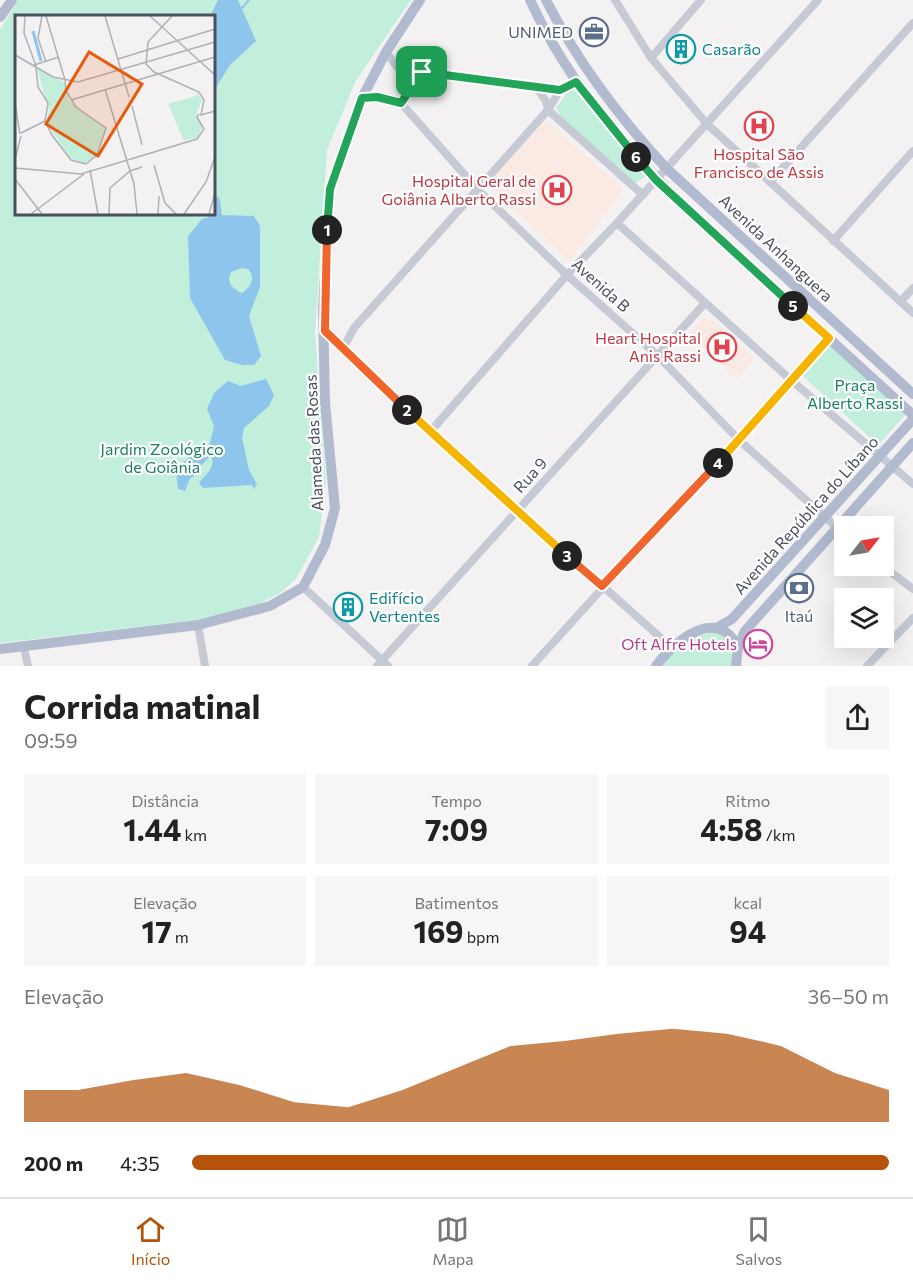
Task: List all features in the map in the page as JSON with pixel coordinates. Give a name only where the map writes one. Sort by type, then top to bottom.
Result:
[{"type":"main road","points":[[0,16],[12,0]]},
{"type":"main road","name":"Alameda das Rosas","points":[[303,587],[325,545],[335,508],[325,403],[330,189],[362,98],[386,52],[420,0]]},
{"type":"main road","name":"Avenida Anhanguera","points":[[530,0],[572,80],[656,180],[913,417]]},
{"type":"main road","name":"Avenida Anhanguera","points":[[546,0],[580,63],[630,129],[666,168],[913,394]]},
{"type":"main road","name":"Avenida República do Líbano","points":[[671,648],[703,630],[718,627],[732,619],[913,417]]},
{"type":"main road","name":"Avenida República do Líbano","points":[[853,516],[913,443]]},
{"type":"main road","name":"Avenida República do Líbano","points":[[738,647],[745,631],[834,538]]},
{"type":"main road","points":[[0,649],[24,648],[198,625],[270,606],[303,587]]},
{"type":"main road","points":[[718,627],[727,629],[738,647],[736,666]]},
{"type":"main road","points":[[656,666],[671,648]]},
{"type":"street","points":[[615,0],[651,58],[707,124],[913,313]]},
{"type":"street","points":[[651,58],[701,0]]},
{"type":"street","points":[[430,432],[567,275],[618,223],[818,0]]},
{"type":"street","points":[[770,182],[913,23]]},
{"type":"street","points":[[386,52],[397,67],[560,90]]},
{"type":"street","points":[[362,98],[377,97],[401,103],[422,72]]},
{"type":"street","points":[[342,350],[354,328],[548,110],[560,90],[572,80]]},
{"type":"street","points":[[537,87],[546,101],[548,110],[643,195]]},
{"type":"street","name":"Avenida B","points":[[401,103],[478,190],[567,275],[657,355],[739,440],[834,524]]},
{"type":"street","points":[[833,241],[913,151]]},
{"type":"street","points":[[618,223],[791,380],[913,484]]},
{"type":"street","points":[[901,301],[913,288]]},
{"type":"street","name":"Rua 9","points":[[383,664],[705,303]]},
{"type":"street","points":[[325,331],[342,350],[430,432],[671,648]]},
{"type":"street","points":[[532,666],[602,586],[739,440],[829,338]]},
{"type":"street","points":[[894,574],[913,590]]},
{"type":"street","points":[[303,587],[383,664]]},
{"type":"street","points":[[867,666],[913,618]]},
{"type":"street","points":[[198,625],[206,666]]},
{"type":"street","points":[[24,648],[28,666]]},
{"type":"shaded area","name":"Hospital Geral de Goiânia Alberto Rassi","points":[[546,121],[621,187],[621,193],[570,261],[486,184]]},
{"type":"shaded area","name":"Heart Hospital Anis Rassi","points":[[703,318],[711,319],[755,358],[737,379],[689,335]]},
{"type":"green space","name":"Jardim Zoológico de Goiânia","points":[[18,0],[411,0],[355,82],[327,150],[315,334],[326,482],[319,537],[296,579],[280,593],[260,603],[204,619],[0,643],[0,30]]},
{"type":"green space","points":[[574,83],[645,170],[645,177],[633,184],[563,120],[556,108]]},
{"type":"green space","name":"Praça Alberto Rassi","points":[[832,344],[907,413],[878,445],[803,376]]},
{"type":"green space","points":[[717,631],[729,638],[735,648],[732,666],[663,666],[686,643]]},
{"type":"water","points":[[218,0],[238,0],[256,41],[230,65],[214,90],[214,15],[210,15]]},
{"type":"water","points":[[219,215],[254,216],[260,226],[260,287],[249,316],[261,356],[254,365],[242,365],[225,360],[190,298],[188,236],[202,219]],"holes":[[[242,268],[248,269],[252,279],[248,288],[242,293],[231,285],[229,279],[231,272]]]},
{"type":"water","points":[[266,379],[274,395],[269,406],[244,428],[242,438],[249,470],[257,484],[254,489],[252,485],[203,488],[199,483],[210,470],[211,455],[197,470],[199,474],[190,478],[185,491],[178,489],[176,470],[190,456],[208,451],[214,426],[207,409],[214,393],[228,381],[241,386]]},
{"type":"waterway","points":[[242,8],[249,0]]},
{"type":"waterway","points":[[214,209],[215,216]]},
{"type":"place","name":"UNIMED","points":[[594,32]]},
{"type":"place","name":"Casarão","points":[[681,49]]},
{"type":"place","name":"Hospital São Francisco de Assis","points":[[759,126]]},
{"type":"place","name":"Hospital Geral de Goiânia Alberto Rassi","points":[[557,190]]},
{"type":"place","name":"Heart Hospital Anis Rassi","points":[[722,347]]},
{"type":"place","name":"Itaú","points":[[799,588]]},
{"type":"place","name":"Edifício Vertentes","points":[[348,607]]},
{"type":"place","name":"Oft Alfre Hotels","points":[[758,644]]},
{"type":"route","points":[[422,72],[560,90],[569,83],[576,82],[607,124],[656,180],[829,338],[735,444],[602,586],[430,432],[342,350],[325,331],[323,308],[328,203],[330,189],[353,118],[362,98],[377,97],[401,103],[422,72]]}]
